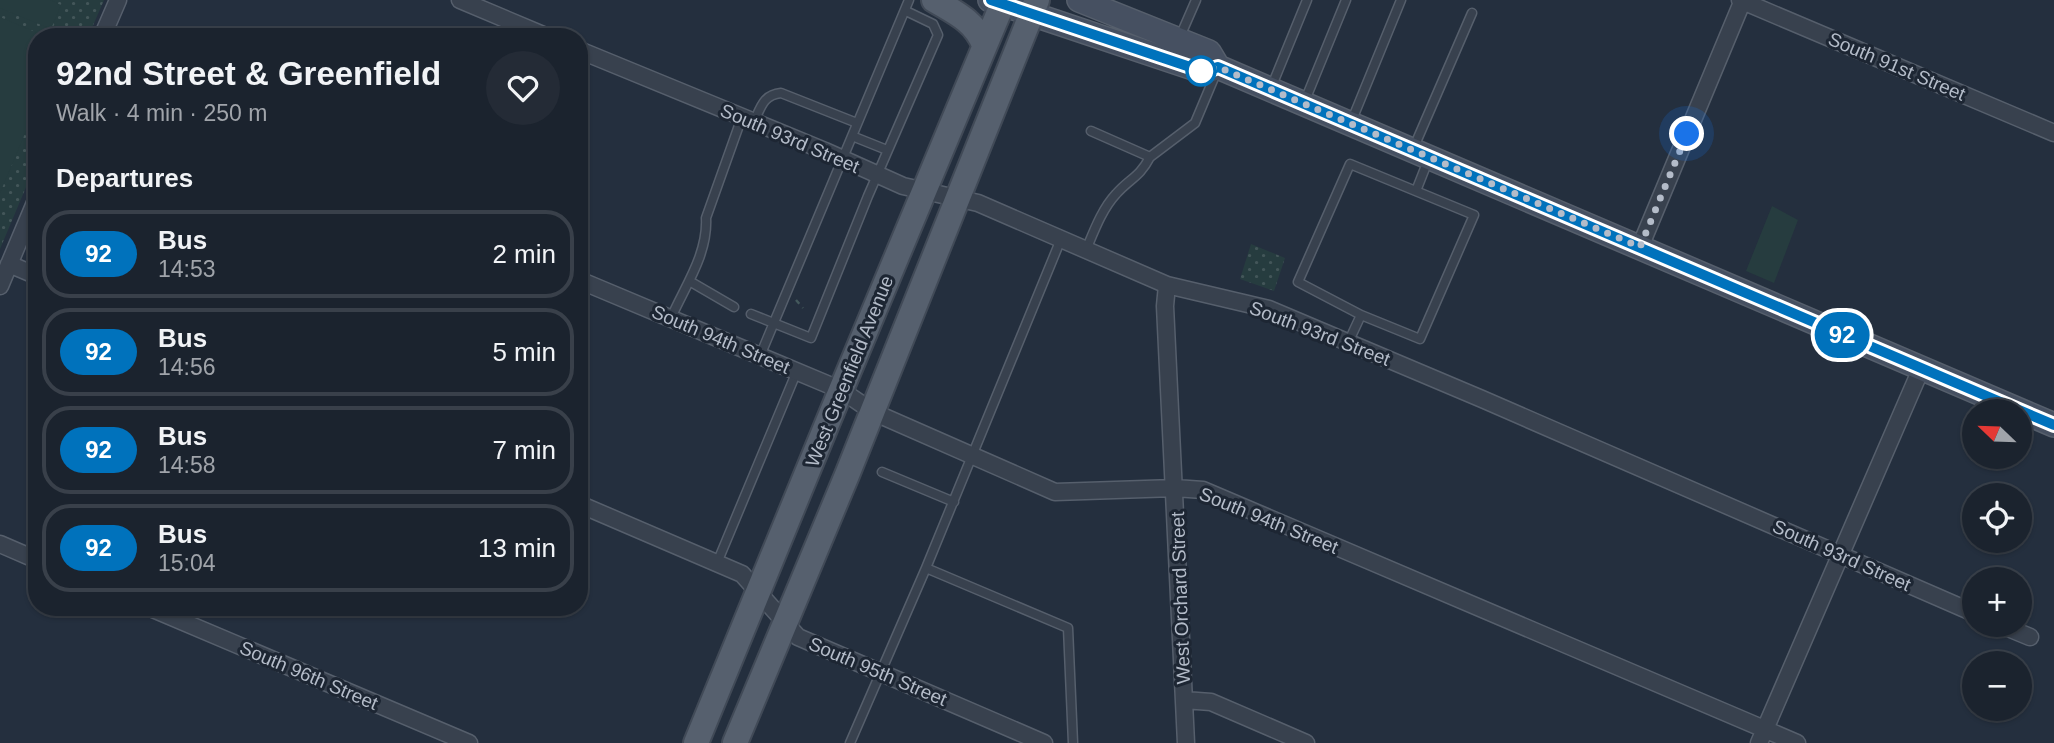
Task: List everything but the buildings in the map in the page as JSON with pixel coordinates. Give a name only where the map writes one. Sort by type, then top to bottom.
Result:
[{"type":"main road","points":[[934,0],[967,20],[980,34],[984,45]]},
{"type":"main road","name":"West Greenfield Avenue","points":[[696,743],[984,45],[999,1]]},
{"type":"main road","name":"West Greenfield Avenue","points":[[735,743],[873,412],[1035,7]]},
{"type":"street","points":[[106,28],[118,0]]},
{"type":"street","points":[[460,0],[527,28]]},
{"type":"street","points":[[1079,0],[1209,52],[1218,67],[2054,425]]},
{"type":"street","points":[[1640,247],[1742,0]]},
{"type":"street","name":"South 91st Street","points":[[1742,0],[2054,133]]},
{"type":"street","points":[[999,1],[1035,7],[1205,72],[1218,67]]},
{"type":"street","name":"South 93rd Street","points":[[588,54],[825,151],[877,176],[923,192],[978,203],[1167,285],[1269,309],[1962,608]]},
{"type":"street","points":[[0,286],[28,219]]},
{"type":"street","points":[[9,264],[28,272]]},
{"type":"street","name":"South 94th Street","points":[[588,284],[841,390],[873,412],[1055,492],[1175,488],[1203,490],[1763,736],[1797,743]]},
{"type":"street","name":"West Orchard Street","points":[[1167,285],[1165,306],[1186,743]]},
{"type":"street","points":[[1763,736],[1921,369]]},
{"type":"street","name":"South 95th Street","points":[[588,508],[742,574],[798,637],[1044,743]]},
{"type":"street","points":[[0,544],[28,556]]},
{"type":"street","name":"South 96th Street","points":[[169,616],[469,743]]},
{"type":"street","points":[[1184,700],[1211,702],[1306,743]]},
{"type":"lane","points":[[760,356],[909,0]]},
{"type":"lane","points":[[1179,39],[1196,0]]},
{"type":"lane","points":[[1271,89],[1307,0]]},
{"type":"lane","points":[[1304,103],[1346,0]]},
{"type":"lane","points":[[1351,123],[1401,0]]},
{"type":"lane","points":[[751,314],[811,338],[887,150],[938,35],[933,24],[906,11]]},
{"type":"lane","points":[[1416,191],[1422,153],[1472,13]]},
{"type":"lane","points":[[1086,250],[1107,206],[1116,194],[1142,172],[1150,157],[1195,123],[1218,67]]},
{"type":"lane","points":[[671,318],[691,282],[707,233],[706,218],[748,120],[765,99],[771,94],[781,93],[858,123]]},
{"type":"lane","points":[[1091,131],[1150,157]]},
{"type":"lane","points":[[852,136],[887,150]]},
{"type":"lane","points":[[1350,164],[1474,215],[1420,339],[1361,314],[1297,282],[1350,164]]},
{"type":"lane","points":[[850,743],[954,502],[1061,239]]},
{"type":"lane","points":[[691,282],[734,307]]},
{"type":"lane","points":[[1348,343],[1361,314]]},
{"type":"lane","points":[[717,562],[797,371]]},
{"type":"lane","points":[[882,472],[954,502]]},
{"type":"lane","points":[[926,568],[1068,628],[1073,743]]},
{"type":"green space","points":[[0,0],[104,0],[92,28],[28,28],[28,182],[0,249]]},
{"type":"green space","points":[[0,0],[50,0],[61,5],[51,28],[0,8]]},
{"type":"green space","points":[[0,17],[28,29],[28,126],[0,193]]},
{"type":"green space","points":[[1772,206],[1798,220],[1774,283],[1746,271]]},
{"type":"green space","points":[[1251,244],[1285,258],[1274,291],[1240,279]]},
{"type":"bus line","name":"92","points":[[991,0],[1205,72],[1218,67],[2054,425]]},
{"type":"route","points":[[1201,71],[1218,67],[1640,247],[1687,134]]}]
